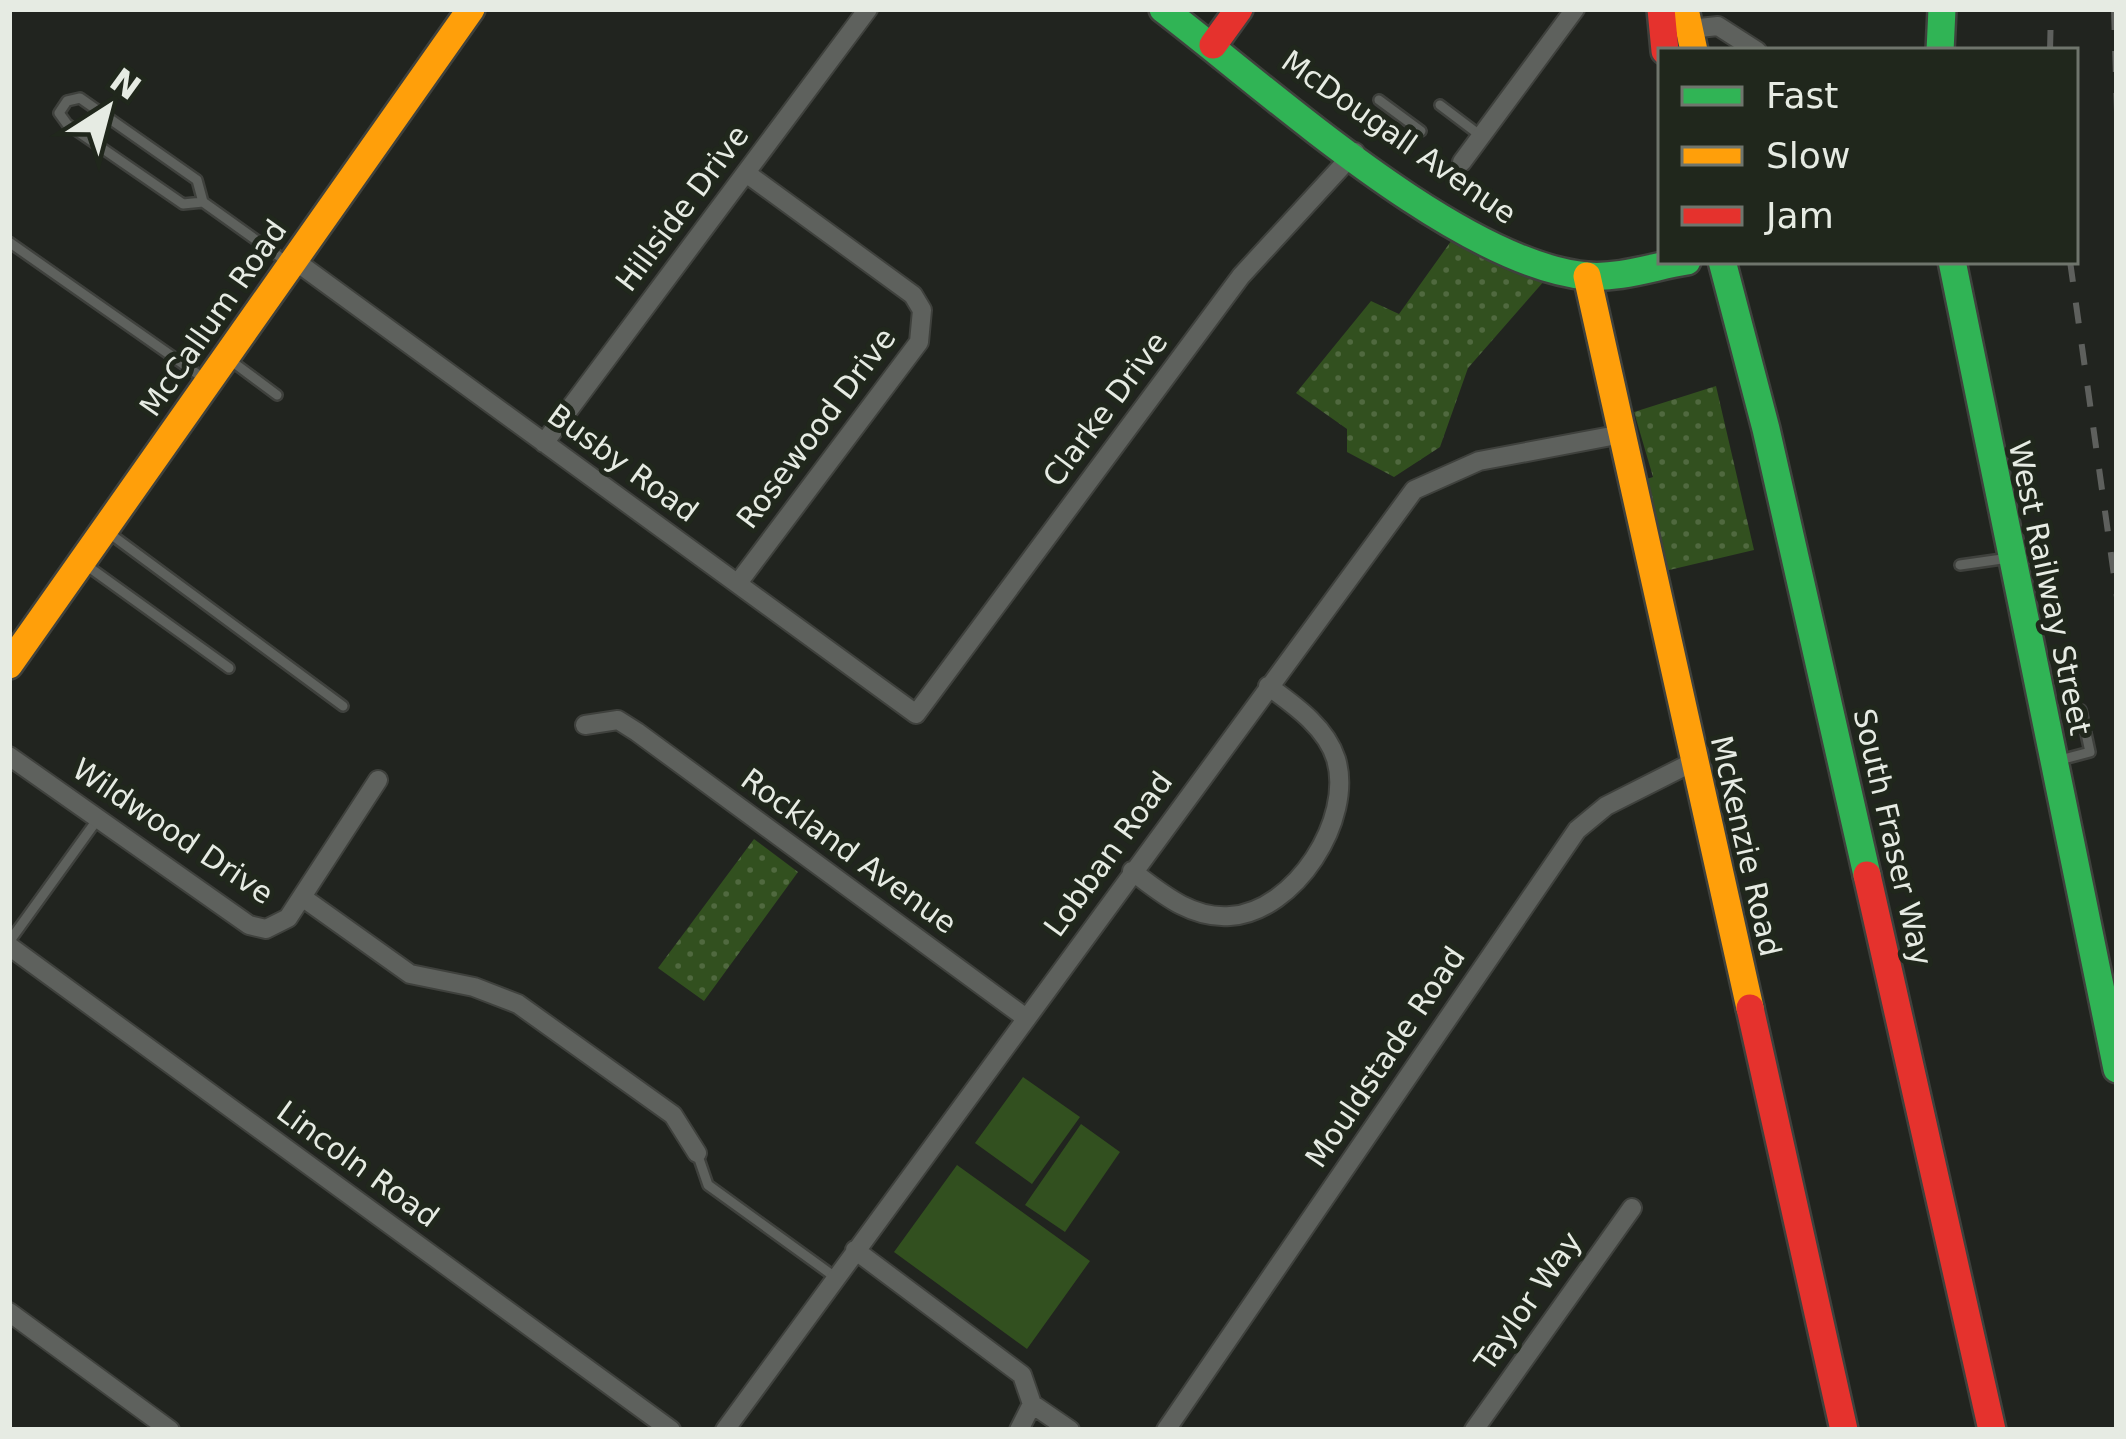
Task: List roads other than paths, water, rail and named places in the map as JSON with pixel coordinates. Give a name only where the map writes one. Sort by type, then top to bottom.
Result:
[{"type":"street","name":"McCallum Road","points":[[9,665],[471,9]]},
{"type":"street","name":"Hillside Drive","points":[[544,443],[868,9]]},
{"type":"street","name":"McDougall Avenue","points":[[1163,9],[1485,243],[1519,259],[1587,276],[1667,264]]},
{"type":"street","points":[[1213,45],[1239,9]]},
{"type":"street","points":[[1661,9],[1665,48]]},
{"type":"street","points":[[1940,48],[1942,9]]},
{"type":"street","points":[[1462,162],[1564,13]]},
{"type":"street","points":[[1690,30],[1718,26],[1752,48]]},
{"type":"street","name":"Clarke Drive","points":[[916,714],[1240,276],[1355,152]]},
{"type":"street","name":"Rosewood Drive","points":[[737,583],[919,342],[925,325],[913,295],[746,173]]},
{"type":"street","name":"Busby Road","points":[[293,262],[916,714]]},
{"type":"street","name":"South Fraser Way","points":[[1723,264],[1766,429],[1992,1430]]},
{"type":"street","name":"West Railway Street","points":[[1953,264],[2117,1070]]},
{"type":"street","name":"McKenzie Road","points":[[1587,276],[1844,1430]]},
{"type":"street","name":"Lobban Road","points":[[725,1430],[1414,490],[1479,461],[1622,434]]},
{"type":"street","points":[[1132,872],[1178,907],[1229,916],[1268,905],[1328,836],[1343,794],[1335,755],[1322,731],[1268,686]]},
{"type":"street","name":"Rockland Avenue","points":[[592,724],[619,720],[637,732],[1026,1018]]},
{"type":"street","name":"Wildwood Drive","points":[[9,756],[258,928],[279,925],[302,897],[379,780]]},
{"type":"street","name":"Mouldstade Road","points":[[1166,1430],[1577,830],[1606,806],[1693,762]]},
{"type":"street","points":[[302,897],[410,974],[474,987],[518,1004],[673,1115],[697,1154]]},
{"type":"street","name":"Lincoln Road","points":[[9,944],[671,1430]]},
{"type":"street","name":"Taylor Way","points":[[1474,1430],[1632,1208]]},
{"type":"street","points":[[855,1250],[1022,1375],[1032,1404],[1070,1430]]},
{"type":"street","points":[[9,1312],[170,1430]]},
{"type":"street","points":[[1019,1430],[1032,1404]]},
{"type":"street","points":[[132,1430],[145,1412]]},
{"type":"lane","points":[[203,202],[197,180],[80,98],[68,101],[59,113],[183,204],[203,202],[293,262]]},
{"type":"lane","points":[[1379,100],[1421,131]]},
{"type":"lane","points":[[1440,106],[1481,136]]},
{"type":"lane","points":[[9,242],[208,382]]},
{"type":"lane","points":[[226,357],[277,395]]},
{"type":"lane","points":[[104,529],[343,706]]},
{"type":"lane","points":[[1960,565],[2009,558]]},
{"type":"lane","points":[[82,562],[229,668]]},
{"type":"lane","points":[[2052,762],[2090,752],[2081,710]]},
{"type":"lane","points":[[9,944],[98,819]]},
{"type":"lane","points":[[697,1154],[708,1185],[835,1277]]},
{"type":"railway","points":[[2050,48],[2051,9]]},
{"type":"railway","points":[[2114,9],[2117,112]]},
{"type":"railway","points":[[2070,264],[2117,597]]}]
